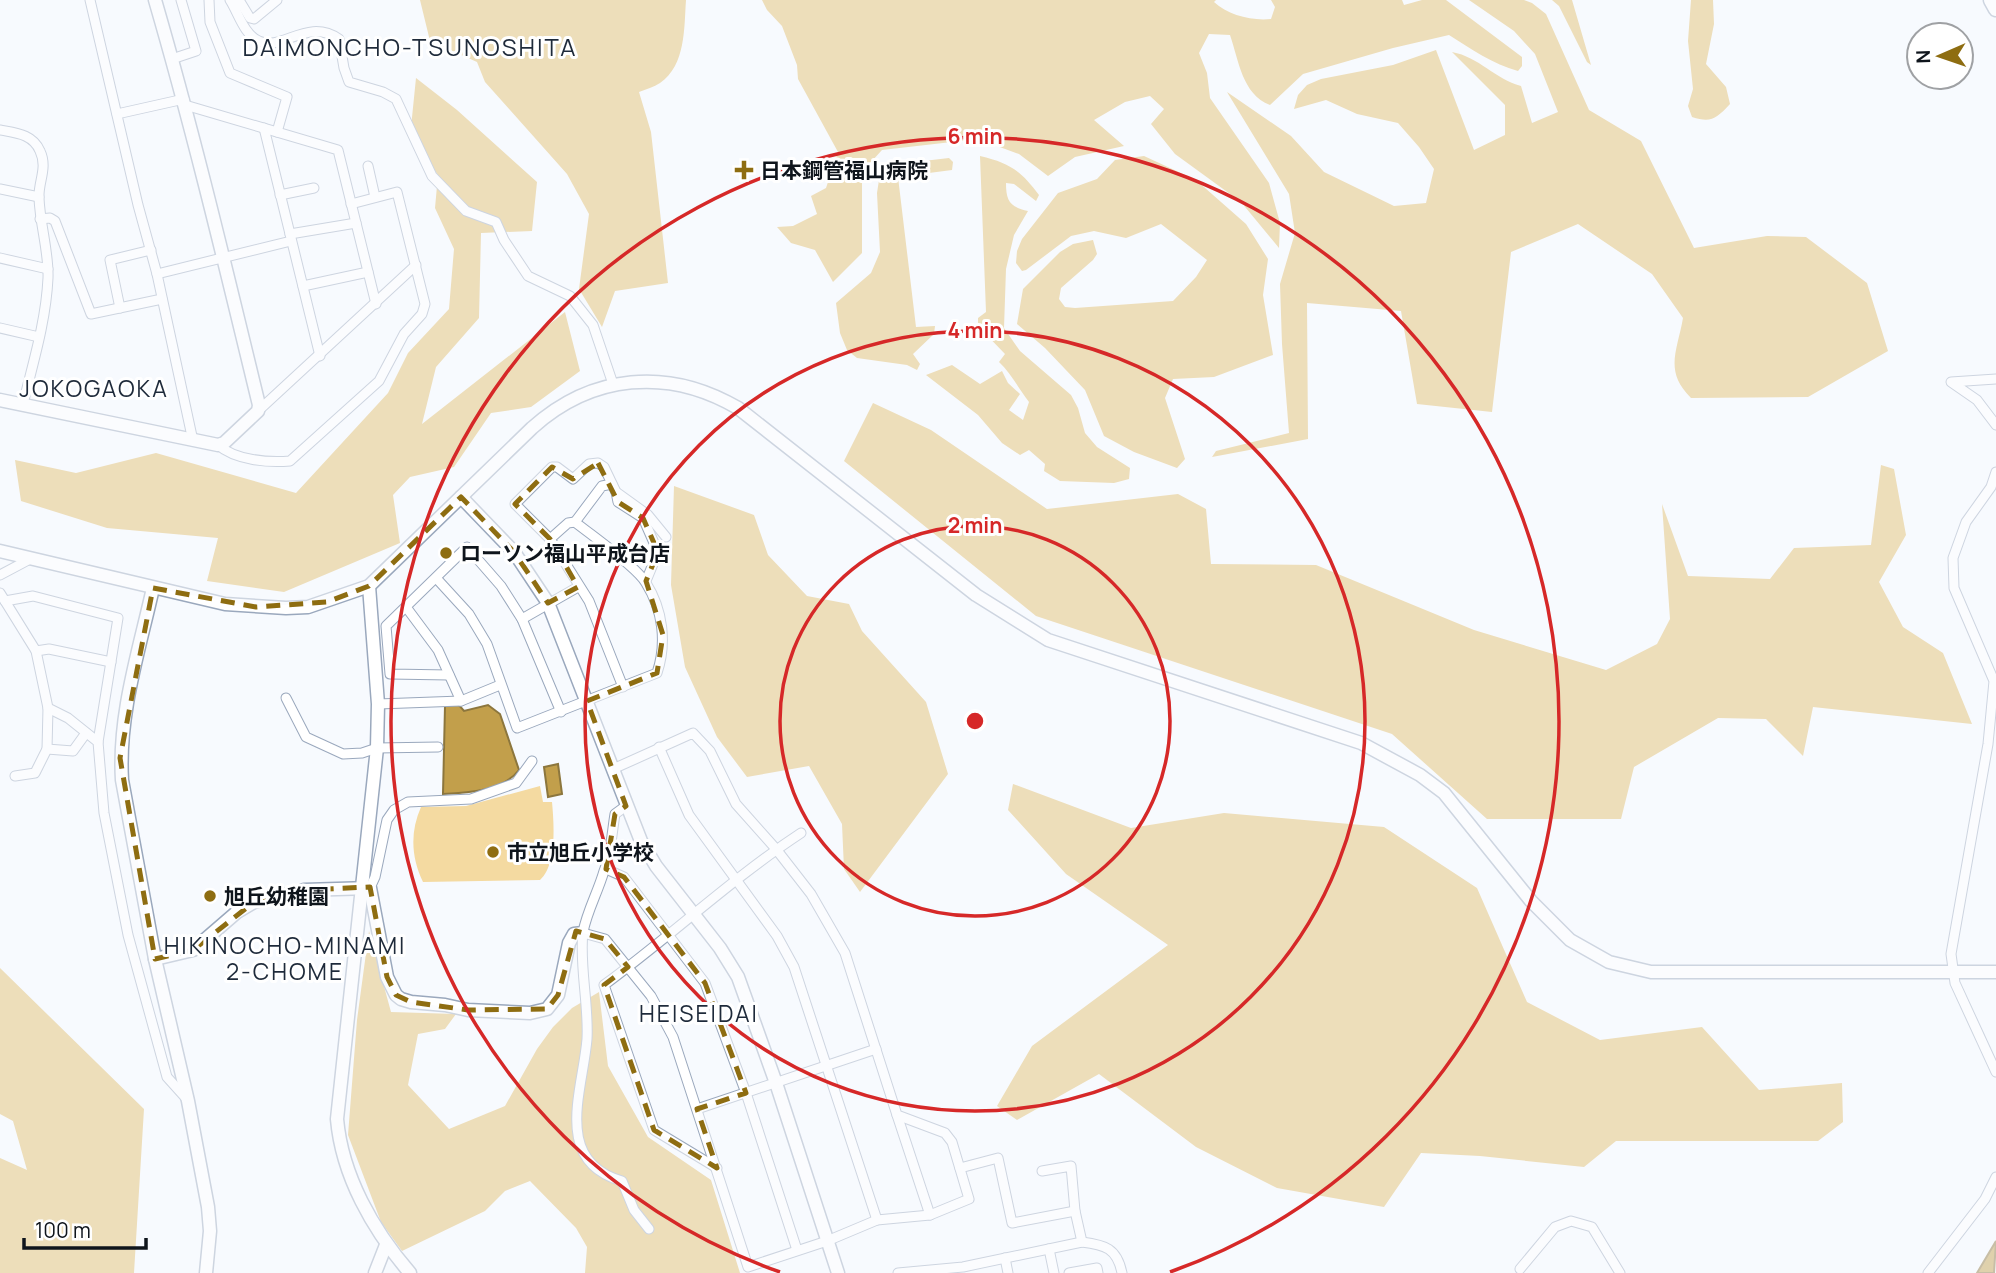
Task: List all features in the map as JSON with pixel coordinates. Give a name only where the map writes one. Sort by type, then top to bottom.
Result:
[{"type":"main road","points":[[1991,0],[1996,9]]},
{"type":"street","points":[[90,0],[157,274],[193,441]]},
{"type":"street","points":[[155,0],[224,258],[259,405],[258,411]]},
{"type":"street","points":[[172,59],[196,51],[181,0]]},
{"type":"street","points":[[209,0],[210,22],[230,73],[287,97],[277,132]]},
{"type":"street","points":[[230,0],[243,25],[259,41],[268,43],[310,31],[328,32],[339,39],[349,82],[383,92],[396,99],[432,176],[466,211],[496,222],[504,240],[528,276],[570,296],[593,325],[613,384]]},
{"type":"street","points":[[239,0],[250,18],[254,19],[277,0]]},
{"type":"street","points":[[117,114],[184,102],[338,150],[376,304]]},
{"type":"street","points":[[264,128],[320,356]]},
{"type":"street","points":[[0,130],[23,134],[35,142],[44,164],[39,197],[48,269],[39,337],[23,404]]},
{"type":"street","points":[[368,166],[375,198]]},
{"type":"street","points":[[280,195],[314,188]]},
{"type":"street","points":[[0,189],[39,197]]},
{"type":"street","points":[[218,445],[228,454],[277,463],[290,461],[379,382],[404,334],[422,314],[425,304],[397,192],[351,204]]},
{"type":"street","points":[[40,219],[50,218],[55,221],[91,314],[162,299]]},
{"type":"street","points":[[157,274],[224,258],[290,237],[356,223]]},
{"type":"street","points":[[120,308],[110,260],[151,250]]},
{"type":"street","points":[[0,258],[48,269]]},
{"type":"street","points":[[0,400],[193,441],[218,445],[225,443],[416,265]]},
{"type":"street","points":[[303,286],[368,272]]},
{"type":"street","points":[[0,328],[39,337]]},
{"type":"street","points":[[1996,379],[1951,382],[1977,400],[1996,425]]},
{"type":"street","points":[[0,551],[225,604],[307,607],[369,586],[545,416],[583,393],[613,384],[636,381],[678,385],[721,397],[738,408],[976,595],[1048,640],[1361,743],[1420,775],[1444,793],[1531,901],[1570,940],[1609,962],[1651,972],[1996,972]]},
{"type":"street","points":[[623,687],[589,601],[550,539],[515,504],[552,467],[557,467],[573,479],[589,464],[598,463],[604,467],[618,502],[643,518],[658,552],[646,581]]},
{"type":"street","points":[[1996,472],[1990,487],[1959,537],[1953,558],[1954,588],[1995,681],[1986,756],[1951,954],[1952,973],[1996,1072]]},
{"type":"street","points":[[550,539],[568,523],[575,522],[602,486],[614,488],[648,515],[666,537]]},
{"type":"street","points":[[461,497],[514,552],[548,603],[640,841],[693,916],[720,948],[738,977],[838,1273]]},
{"type":"street","points":[[437,579],[469,614],[487,643],[517,728],[657,673],[662,656],[663,635],[658,609],[646,581],[575,522]]},
{"type":"street","points":[[449,675],[390,674],[386,626],[467,547],[501,586],[522,620],[561,712]]},
{"type":"street","points":[[0,575],[32,558]]},
{"type":"street","points":[[369,586],[378,704],[377,748],[366,888],[337,1119],[346,1167],[386,1245],[410,1273]]},
{"type":"street","points":[[522,620],[578,587]]},
{"type":"street","points":[[153,588],[124,720],[122,780],[155,959],[188,1101],[208,1207],[210,1231],[206,1273]]},
{"type":"street","points":[[15,776],[35,773],[47,749],[48,708],[36,651],[3,597],[33,596],[118,618],[98,742],[104,813],[128,935],[167,1077],[188,1101]]},
{"type":"street","points":[[406,607],[438,650],[461,701]]},
{"type":"street","points":[[36,651],[49,649],[111,662]]},
{"type":"street","points":[[378,704],[461,701],[500,685]]},
{"type":"street","points":[[286,698],[306,737],[342,754],[362,753],[377,748],[438,747]]},
{"type":"street","points":[[48,708],[68,718],[98,742]]},
{"type":"street","points":[[47,749],[73,751],[86,733]]},
{"type":"street","points":[[613,769],[693,733],[710,751],[736,804],[811,894],[845,953],[930,1215]]},
{"type":"street","points":[[659,747],[689,815],[777,936],[794,967],[877,1220]]},
{"type":"street","points":[[155,959],[193,950],[237,912],[254,902],[304,890],[366,888],[375,877],[387,820],[394,810],[408,802],[471,799],[516,783],[532,761]]},
{"type":"street","points":[[626,806],[615,814],[606,869],[583,933],[586,1039],[579,1079],[577,1132],[582,1151],[593,1167],[604,1176],[622,1181],[634,1210],[649,1229]]},
{"type":"street","points":[[717,1168],[654,1130],[604,985],[735,880],[801,833]]},
{"type":"street","points":[[606,869],[624,877],[705,983],[746,1093],[797,1250]]},
{"type":"street","points":[[366,888],[387,977],[396,995],[411,1002],[468,1010],[530,1013],[547,1009],[558,995],[569,943],[574,934],[583,933],[605,939],[652,996],[673,1037],[748,1267],[827,1241],[877,1220],[930,1215],[969,1199],[952,1142],[945,1133],[897,1115]]},
{"type":"street","points":[[697,1109],[876,1049]]},
{"type":"street","points":[[960,1168],[998,1158],[1012,1223],[1074,1211]]},
{"type":"street","points":[[1042,1171],[1071,1166],[1074,1211],[1082,1242]]},
{"type":"street","points":[[1928,1273],[1985,1199],[1996,1177]]},
{"type":"street","points":[[1520,1269],[1555,1227],[1571,1221],[1592,1227],[1620,1273]]},
{"type":"street","points":[[898,1273],[963,1270],[1082,1242],[1099,1244],[1110,1250],[1119,1260],[1122,1273]]},
{"type":"street","points":[[375,1273],[386,1245]]},
{"type":"street","points":[[1049,1249],[1054,1273]]},
{"type":"street","points":[[1005,1258],[1008,1273]]},
{"type":"street","points":[[1069,1273],[1097,1268],[1098,1273]]},
{"type":"highlighted area","points":[[598,463],[618,502],[643,518],[658,552],[646,581],[663,635],[657,673],[587,701],[626,806],[615,814],[606,869],[624,877],[705,983],[746,1093],[697,1109],[717,1168],[654,1130],[604,985],[628,967],[605,939],[576,931],[558,995],[547,1009],[468,1010],[411,1002],[396,995],[387,977],[370,887],[304,890],[254,902],[193,950],[155,959],[120,758],[153,588],[256,607],[327,602],[369,586],[461,497],[514,552],[548,603],[578,587],[550,539],[515,504],[552,467],[573,479]]},
{"type":"shaded area","points":[[420,0],[686,0],[684,34],[675,66],[660,83],[639,92],[651,132],[668,283],[615,291],[602,327],[579,289],[589,214],[567,174],[485,82],[477,62],[430,41]]},
{"type":"shaded area","points":[[762,0],[1216,0],[1214,2],[1220,7],[1233,14],[1271,19],[1275,7],[1271,0],[1402,0],[1404,5],[1422,0],[1446,0],[1522,57],[1522,66],[1518,71],[1500,64],[1449,35],[1303,74],[1270,105],[1261,100],[1247,85],[1230,35],[1209,34],[1199,53],[1207,73],[1210,98],[1269,183],[1280,223],[1279,248],[1241,202],[1175,154],[1151,124],[1164,109],[1150,96],[1125,102],[1094,120],[1124,146],[1075,157],[1048,176],[1019,154],[978,139],[882,150],[862,172],[862,253],[833,282],[815,250],[791,243],[777,227],[793,226],[817,214],[811,196],[826,188],[838,152],[798,79],[797,65],[782,26],[767,10]]},
{"type":"shaded area","points":[[1469,0],[1524,0],[1546,14],[1589,110],[1641,141],[1694,248],[1767,236],[1806,237],[1867,283],[1888,351],[1808,397],[1691,398],[1675,370],[1683,318],[1652,274],[1578,224],[1511,252],[1492,412],[1417,404],[1401,311],[1307,303],[1308,439],[1212,457],[1216,451],[1289,433],[1280,284],[1295,233],[1289,194],[1227,92],[1291,136],[1324,172],[1394,206],[1426,203],[1434,169],[1398,123],[1357,114],[1326,100],[1294,109],[1298,95],[1307,85],[1321,79],[1393,65],[1436,50],[1474,150],[1505,135],[1505,105],[1452,52],[1471,58],[1521,86],[1532,123],[1558,112],[1535,54],[1514,31]]},
{"type":"shaded area","points":[[1552,0],[1572,0],[1591,65],[1559,6]]},
{"type":"shaded area","points":[[1691,0],[1713,0],[1714,24],[1706,64],[1726,87],[1730,104],[1717,116],[1704,120],[1692,117],[1688,106],[1693,89],[1688,41]]},
{"type":"shaded area","points":[[416,78],[457,110],[537,182],[532,231],[481,233],[479,318],[436,367],[422,424],[565,312],[580,371],[531,407],[491,413],[454,467],[410,477],[393,495],[400,543],[284,592],[207,581],[218,538],[107,528],[21,501],[15,460],[76,473],[156,453],[296,493],[388,393],[408,353],[449,309],[454,249],[435,208],[438,175],[410,137]]},
{"type":"shaded area","points":[[980,156],[1014,169],[1039,195],[1036,201],[1014,184],[1006,183],[1010,202],[1028,211],[1014,235],[1006,269],[1004,328],[1020,351],[1071,395],[1085,433],[1097,447],[1130,468],[1129,479],[1114,483],[1060,481],[1044,471],[1045,464],[1029,450],[1020,455],[1002,443],[978,415],[926,375],[952,365],[980,384],[1002,371],[1008,383],[1020,394],[1009,410],[1023,420],[1029,402],[999,362],[1005,354],[978,326],[978,318],[986,312]]},
{"type":"shaded area","points":[[1144,156],[1196,180],[1246,224],[1268,259],[1263,295],[1273,355],[1214,377],[1173,379],[1165,398],[1185,459],[1177,468],[1134,452],[1104,436],[1085,390],[1045,348],[1017,324],[1023,289],[1060,252],[1073,244],[1093,240],[1097,254],[1061,288],[1059,299],[1065,307],[1173,301],[1196,277],[1207,260],[1161,224],[1126,238],[1094,231],[1071,236],[1026,270],[1022,271],[1016,263],[1022,239],[1058,193],[1097,179],[1115,160]]},
{"type":"shaded area","points":[[949,158],[953,162],[952,170],[898,177],[916,327],[935,326],[934,334],[913,354],[920,364],[917,370],[907,365],[857,358],[847,350],[840,333],[836,303],[871,273],[880,252],[877,193],[879,180],[886,169],[898,164]]},
{"type":"shaded area","points":[[873,403],[931,430],[1047,509],[1178,494],[1206,509],[1211,564],[1316,565],[1474,630],[1606,670],[1657,644],[1670,619],[1662,504],[1688,576],[1770,579],[1794,548],[1871,545],[1881,465],[1894,469],[1906,535],[1879,582],[1903,627],[1943,653],[1972,724],[1813,707],[1803,756],[1766,719],[1718,718],[1634,767],[1621,819],[1487,819],[1392,734],[1036,616],[844,461]]},
{"type":"shaded area","points":[[674,486],[754,515],[768,555],[807,596],[849,604],[862,631],[926,702],[948,774],[860,892],[844,869],[842,824],[809,766],[747,777],[717,737],[685,667],[671,585]]},
{"type":"shaded area","points":[[458,704],[464,711],[488,705],[500,714],[519,770],[495,787],[474,792],[443,794],[445,706]]},
{"type":"shaded area","points":[[558,764],[562,794],[548,797],[544,767]]},
{"type":"shaded area","points":[[1013,784],[1131,828],[1224,813],[1384,827],[1477,888],[1527,1002],[1600,1040],[1702,1027],[1759,1090],[1842,1083],[1843,1122],[1818,1141],[1616,1141],[1584,1167],[1421,1153],[1384,1207],[1277,1188],[1196,1147],[1099,1074],[1017,1120],[997,1106],[1032,1046],[1168,945],[1066,874],[1008,810]]},
{"type":"shaded area","points":[[540,786],[543,802],[552,802],[554,832],[552,855],[540,880],[423,882],[413,845],[421,807],[466,806]]},
{"type":"shaded area","points":[[369,931],[391,1012],[456,1014],[445,1029],[418,1034],[408,1085],[449,1129],[505,1106],[537,1049],[553,1027],[572,1008],[599,992],[608,1066],[648,1137],[711,1180],[740,1273],[585,1273],[587,1247],[576,1228],[530,1181],[505,1191],[485,1211],[402,1251],[381,1222],[348,1135],[357,1020]]},
{"type":"shaded area","points":[[0,968],[144,1109],[134,1273],[0,1273],[0,1158],[27,1170],[13,1121],[0,1114]]},
{"type":"shaded area","points":[[1996,1241],[1994,1273],[1977,1273]]},
{"type":"place","name":"日本鋼管福山病院","points":[[744,170]]},
{"type":"place","name":"ローソン福山平成台店","points":[[446,553]]},
{"type":"place","name":"市立旭丘小学校","points":[[493,852]]},
{"type":"place","name":"旭丘幼稚園","points":[[210,896]]},
{"type":"district","name":"DAIMONCHO-TSUNOSHITA","points":[[410,46]]},
{"type":"district","name":"JOKOGAOKA","points":[[94,388]]},
{"type":"district","name":"HIKINOCHO-MINAMI 2-CHOME","points":[[285,958]]},
{"type":"district","name":"HEISEIDAI","points":[[699,1013]]}]
